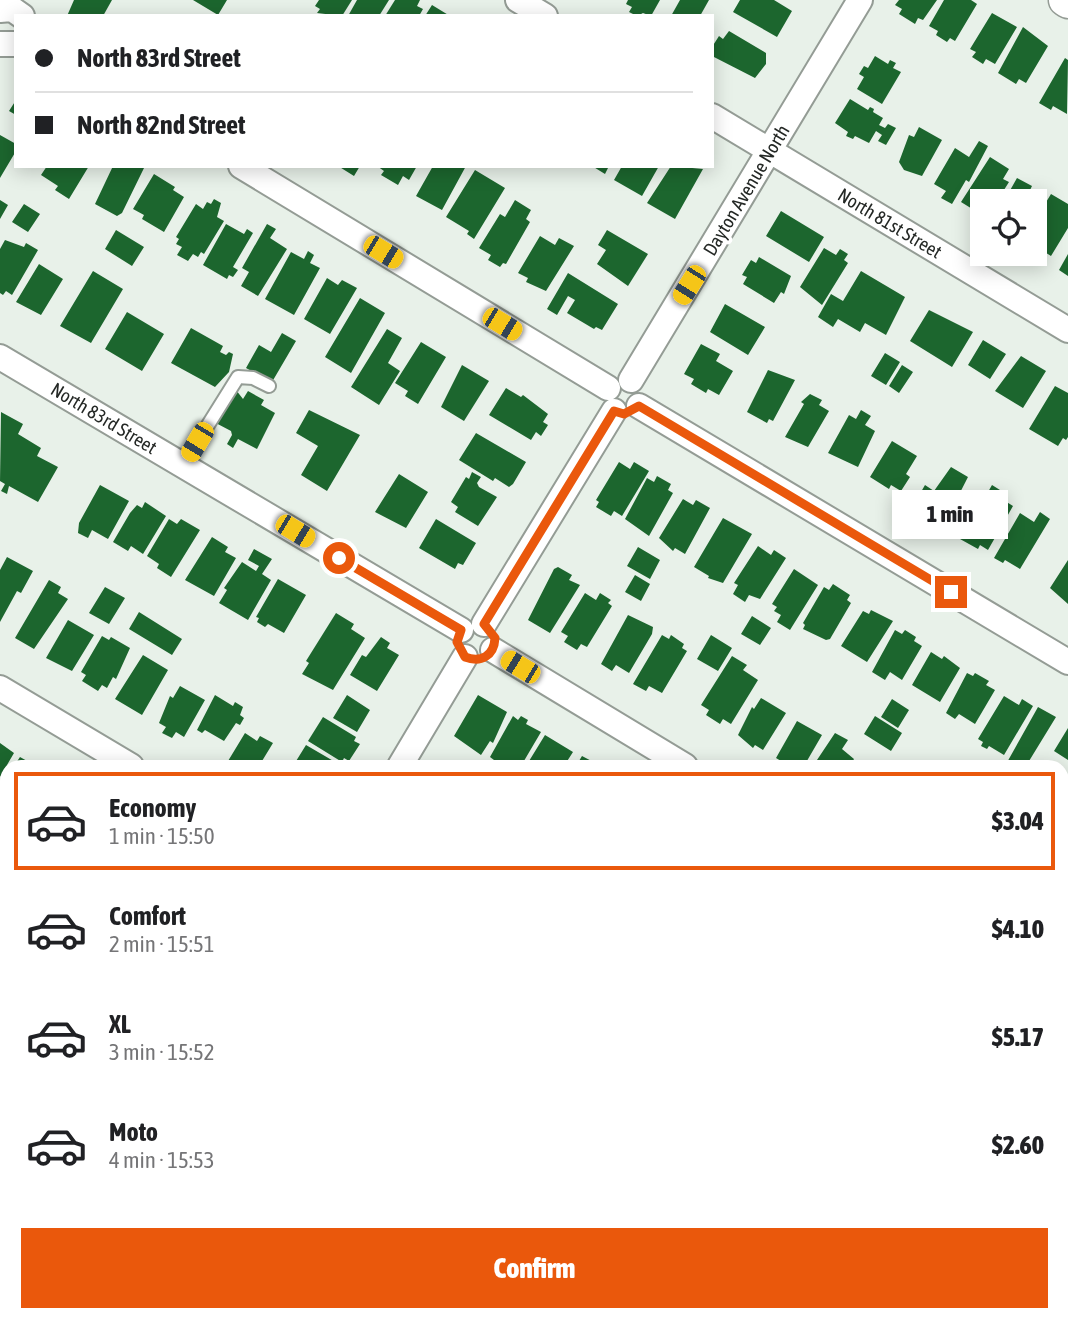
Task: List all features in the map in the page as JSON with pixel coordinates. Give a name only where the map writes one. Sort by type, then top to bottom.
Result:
[{"type":"street","points":[[518,0],[542,14]]},
{"type":"street","name":"Dayton Avenue North","points":[[473,627],[771,152],[860,0]]},
{"type":"street","name":"North 81st Street","points":[[714,117],[1068,330]]},
{"type":"street","points":[[244,168],[618,393],[641,390],[639,406],[1068,662]]},
{"type":"street","name":"North 83rd Street","points":[[0,356],[183,465],[473,627]]},
{"type":"street","points":[[473,627],[495,638],[493,650],[479,660],[465,657],[457,642],[473,627]]},
{"type":"street","points":[[493,650],[675,760]]},
{"type":"street","points":[[404,760],[465,657]]},
{"type":"street","points":[[0,688],[121,760]]},
{"type":"lane","points":[[183,465],[238,377],[246,377],[269,386]]},
{"type":"building","points":[[74,0],[112,0],[104,14],[68,14]]},
{"type":"building","points":[[193,0],[227,0],[216,14]]},
{"type":"building","points":[[319,0],[352,0],[343,14],[317,13],[320,9],[315,6]]},
{"type":"building","points":[[357,0],[389,0],[380,14],[349,14]]},
{"type":"building","points":[[395,0],[420,0],[417,6],[423,9],[420,14],[386,14]]},
{"type":"building","points":[[628,0],[660,0],[652,14],[633,14],[629,12],[632,7],[626,4]]},
{"type":"building","points":[[680,0],[709,0],[701,14],[672,14]]},
{"type":"building","points":[[740,0],[774,0],[792,11],[777,37],[733,12]]},
{"type":"building","points":[[899,0],[937,0],[923,20],[918,18],[915,24],[899,14],[902,9],[895,5]]},
{"type":"building","points":[[944,0],[971,0],[977,4],[955,41],[950,38],[947,42],[936,35],[938,31],[929,26]]},
{"type":"building","points":[[432,5],[447,14],[426,14]]},
{"type":"building","points":[[992,13],[1017,27],[995,64],[986,59],[983,64],[972,57],[976,52],[970,49]]},
{"type":"building","points":[[1023,27],[1048,46],[1026,83],[1019,79],[1016,84],[998,73]]},
{"type":"building","points":[[729,31],[766,53],[766,64],[755,78],[714,57],[714,44],[719,36],[723,39]]},
{"type":"building","points":[[875,56],[888,64],[890,60],[896,63],[893,68],[901,72],[882,104],[857,89],[864,77],[859,74],[864,66],[868,68]]},
{"type":"building","points":[[1065,58],[1068,60],[1067,114],[1053,106],[1051,110],[1039,103]]},
{"type":"building","points":[[850,99],[868,110],[870,107],[874,109],[873,112],[883,118],[879,125],[885,128],[888,124],[896,128],[886,145],[878,141],[882,135],[876,131],[869,143],[855,136],[853,139],[846,136],[848,132],[835,123]]},
{"type":"building","points":[[919,127],[942,140],[922,176],[904,170],[899,162],[909,135],[914,137]]},
{"type":"building","points":[[0,135],[14,143],[14,154],[0,178]]},
{"type":"building","points":[[979,141],[988,146],[969,182],[966,180],[952,204],[941,198],[946,191],[934,184],[955,148],[969,157]]},
{"type":"building","points":[[990,157],[1009,169],[1003,179],[1009,182],[1005,189],[970,189],[970,208],[961,202]]},
{"type":"building","points":[[46,168],[88,168],[69,199],[55,190],[58,186],[41,175]]},
{"type":"building","points":[[112,168],[144,168],[122,213],[117,216],[95,204]]},
{"type":"building","points":[[341,168],[359,168],[354,176]]},
{"type":"building","points":[[380,168],[416,168],[409,180],[403,176],[398,185],[381,175],[384,171]]},
{"type":"building","points":[[432,168],[465,168],[442,210],[416,196]]},
{"type":"building","points":[[595,168],[608,168],[605,174]]},
{"type":"building","points":[[621,168],[658,168],[642,196],[614,180]]},
{"type":"building","points":[[670,168],[703,169],[675,219],[647,203]]},
{"type":"building","points":[[475,170],[505,188],[474,239],[467,234],[469,231],[446,217]]},
{"type":"building","points":[[154,174],[175,187],[173,190],[184,197],[164,232],[142,219],[144,215],[133,209]]},
{"type":"building","points":[[1017,178],[1032,186],[1030,189],[1011,189]]},
{"type":"building","points":[[1051,194],[1068,204],[1068,228],[1051,256],[1047,254],[1047,201]]},
{"type":"building","points":[[214,199],[221,203],[217,217],[224,221],[204,254],[201,252],[198,257],[193,254],[188,261],[177,255],[182,247],[176,244],[179,239],[176,237],[196,204],[203,209],[207,202],[211,204]]},
{"type":"building","points":[[0,200],[8,205],[0,219]]},
{"type":"building","points":[[515,200],[531,210],[526,219],[530,222],[506,264],[503,263],[500,267],[488,260],[491,255],[479,248],[500,214],[505,217]]},
{"type":"building","points":[[24,204],[40,214],[28,232],[12,222]]},
{"type":"building","points":[[781,211],[824,237],[809,262],[766,236]]},
{"type":"building","points":[[226,224],[244,234],[247,229],[253,233],[233,267],[238,270],[233,277],[229,275],[227,279],[203,265]]},
{"type":"building","points":[[267,224],[276,229],[270,238],[287,249],[258,296],[241,286],[249,272],[242,268]]},
{"type":"building","points":[[116,230],[144,247],[132,266],[105,249]]},
{"type":"building","points":[[607,230],[648,254],[628,286],[597,264],[606,250],[598,245]]},
{"type":"building","points":[[540,236],[555,245],[559,238],[574,246],[546,291],[526,282],[528,278],[518,273]]},
{"type":"building","points":[[5,240],[24,247],[26,243],[38,250],[12,295],[6,291],[3,295],[0,293],[0,249]]},
{"type":"building","points":[[824,248],[836,255],[840,249],[848,254],[844,260],[848,263],[822,305],[800,287]]},
{"type":"building","points":[[308,251],[314,255],[310,263],[320,268],[294,315],[265,299],[291,252],[304,259]]},
{"type":"building","points":[[1068,254],[1068,276],[1059,270]]},
{"type":"building","points":[[759,257],[791,276],[784,294],[781,292],[774,303],[743,284],[747,277],[742,275],[751,260],[756,263]]},
{"type":"building","points":[[39,264],[63,279],[41,315],[16,302]]},
{"type":"building","points":[[93,271],[123,289],[91,343],[60,326]]},
{"type":"building","points":[[861,271],[905,297],[886,335],[865,323],[860,332],[838,319],[833,327],[818,317],[831,294],[843,301]]},
{"type":"building","points":[[568,273],[618,304],[602,330],[596,327],[594,329],[567,313],[575,300],[568,296],[557,315],[547,309]]},
{"type":"building","points":[[327,278],[338,285],[342,280],[357,288],[330,334],[304,319]]},
{"type":"building","points":[[360,298],[385,313],[351,373],[325,357]]},
{"type":"building","points":[[725,304],[765,327],[748,355],[710,332]]},
{"type":"building","points":[[929,310],[973,332],[952,367],[910,341]]},
{"type":"building","points":[[127,312],[164,334],[142,371],[105,349]]},
{"type":"building","points":[[191,328],[223,346],[220,352],[233,354],[229,372],[215,387],[171,363]]},
{"type":"building","points":[[387,329],[402,338],[388,363],[400,371],[379,405],[351,387]]},
{"type":"building","points":[[282,333],[296,341],[272,382],[246,368],[259,345],[271,352]]},
{"type":"building","points":[[983,340],[1006,354],[990,379],[968,365]]},
{"type":"building","points":[[421,342],[446,357],[418,404],[405,396],[408,391],[395,383]]},
{"type":"building","points":[[701,344],[720,354],[716,361],[733,371],[719,395],[708,389],[706,393],[691,384],[694,379],[684,374]]},
{"type":"building","points":[[885,353],[900,362],[886,385],[871,376]]},
{"type":"building","points":[[1021,356],[1046,371],[1023,408],[995,391]]},
{"type":"building","points":[[462,365],[489,381],[464,421],[441,407]]},
{"type":"building","points":[[902,365],[913,372],[899,393],[889,386]]},
{"type":"building","points":[[768,370],[795,380],[773,421],[769,419],[767,423],[747,412]]},
{"type":"building","points":[[1055,386],[1068,393],[1068,437],[1066,440],[1063,438],[1058,446],[1029,429]]},
{"type":"building","points":[[506,388],[521,397],[523,395],[548,414],[543,422],[548,425],[541,436],[536,432],[531,440],[489,415]]},
{"type":"building","points":[[236,390],[243,399],[248,391],[264,400],[261,405],[275,413],[257,449],[238,439],[233,448],[227,444],[232,435],[231,431],[212,421]]},
{"type":"building","points":[[810,394],[822,400],[819,405],[829,411],[808,447],[785,437],[804,404],[801,402]]},
{"type":"building","points":[[309,410],[360,435],[327,491],[301,475],[318,446],[296,433]]},
{"type":"building","points":[[861,410],[871,416],[865,425],[875,431],[858,467],[828,453],[849,415],[856,419]]},
{"type":"building","points":[[1,412],[23,424],[18,434],[41,448],[37,456],[58,467],[38,502],[9,486],[7,494],[1,491],[5,484],[0,481]]},
{"type":"building","points":[[476,433],[526,462],[509,487],[495,478],[493,481],[459,460]]},
{"type":"building","points":[[892,441],[917,456],[906,474],[910,477],[901,491],[891,485],[889,489],[870,477]]},
{"type":"building","points":[[619,462],[630,469],[634,462],[649,471],[622,516],[614,511],[611,516],[596,507],[599,502],[596,500]]},
{"type":"building","points":[[951,467],[968,477],[945,522],[914,504],[925,485],[934,491]]},
{"type":"building","points":[[472,472],[481,477],[477,483],[479,487],[497,497],[478,526],[455,512],[458,507],[451,502]]},
{"type":"building","points":[[399,474],[428,492],[406,528],[375,512]]},
{"type":"building","points":[[657,476],[671,484],[668,490],[673,493],[649,536],[625,519],[647,478],[654,482]]},
{"type":"building","points":[[100,485],[129,501],[108,539],[92,530],[88,538],[78,533],[79,523]]},
{"type":"building","points":[[992,485],[1008,495],[1005,501],[1013,506],[988,550],[980,545],[978,549],[960,539],[963,534],[960,533],[985,490],[988,492]]},
{"type":"building","points":[[683,499],[693,505],[696,500],[710,508],[685,554],[675,548],[673,551],[659,538]]},
{"type":"building","points":[[145,502],[166,516],[143,554],[131,546],[128,551],[113,542],[130,513],[137,505],[142,508]]},
{"type":"building","points":[[1040,512],[1050,519],[1020,569],[1005,560],[1003,563],[994,558],[1020,513],[1034,522]]},
{"type":"building","points":[[723,518],[752,534],[723,583],[708,578],[709,576],[694,567]]},
{"type":"building","points":[[169,519],[177,524],[181,519],[200,530],[171,577],[157,568],[159,564],[147,556]]},
{"type":"building","points":[[436,519],[476,543],[463,565],[458,563],[455,569],[419,548]]},
{"type":"building","points":[[212,537],[228,547],[225,552],[236,558],[214,596],[185,580]]},
{"type":"building","points":[[758,546],[771,555],[774,550],[786,558],[760,599],[749,595],[745,602],[733,594],[738,585],[734,583]]},
{"type":"building","points":[[638,547],[660,560],[650,579],[627,566]]},
{"type":"building","points":[[254,549],[272,559],[262,574],[271,580],[248,620],[219,603],[227,590],[224,588],[242,562],[256,571],[259,566],[248,560]]},
{"type":"building","points":[[7,557],[33,571],[21,593],[17,591],[0,622],[0,570]]},
{"type":"building","points":[[1068,560],[1068,604],[1050,588]]},
{"type":"building","points":[[558,567],[572,575],[569,580],[580,585],[550,633],[528,620],[554,569]]},
{"type":"building","points":[[794,569],[818,585],[790,630],[777,622],[781,615],[774,611],[777,607],[772,604]]},
{"type":"building","points":[[635,575],[650,584],[641,601],[625,592]]},
{"type":"building","points":[[278,579],[306,595],[284,633],[268,624],[265,627],[257,622],[259,618],[256,617]]},
{"type":"building","points":[[49,580],[61,587],[58,593],[68,599],[34,649],[15,638]]},
{"type":"building","points":[[833,584],[850,595],[847,600],[851,603],[830,639],[826,640],[803,629],[803,623],[824,587],[829,590]]},
{"type":"building","points":[[105,587],[125,598],[109,624],[89,613]]},
{"type":"building","points":[[585,593],[596,600],[600,593],[611,600],[608,603],[612,606],[587,647],[581,644],[577,650],[564,642],[568,636],[561,632]]},
{"type":"building","points":[[871,610],[893,621],[867,662],[841,646],[863,611],[869,614]]},
{"type":"building","points":[[139,612],[182,639],[172,655],[129,629]]},
{"type":"building","points":[[336,613],[354,624],[351,629],[365,638],[333,690],[302,674],[309,663],[306,661]]},
{"type":"building","points":[[628,615],[653,627],[652,634],[629,673],[616,665],[612,671],[601,664]]},
{"type":"building","points":[[752,616],[771,628],[760,645],[741,634]]},
{"type":"building","points":[[68,620],[94,635],[72,671],[46,658]]},
{"type":"building","points":[[895,630],[902,634],[905,630],[916,637],[914,641],[922,646],[902,680],[890,672],[885,680],[872,672]]},
{"type":"building","points":[[662,635],[669,639],[671,635],[684,644],[682,648],[687,651],[662,693],[649,686],[646,691],[633,684]]},
{"type":"building","points":[[711,635],[732,648],[718,671],[697,659]]},
{"type":"building","points":[[102,636],[109,640],[111,637],[130,648],[116,679],[113,677],[107,688],[102,685],[98,691],[82,681],[86,675],[81,672]]},
{"type":"building","points":[[381,637],[390,643],[387,648],[399,655],[377,691],[350,675],[362,655],[366,657]]},
{"type":"building","points":[[931,652],[942,659],[944,656],[960,668],[940,702],[912,685]]},
{"type":"building","points":[[143,655],[168,670],[142,715],[115,699]]},
{"type":"building","points":[[732,656],[747,665],[743,670],[758,680],[731,724],[723,719],[720,724],[706,715],[709,710],[701,705]]},
{"type":"building","points":[[967,673],[973,676],[975,673],[989,681],[986,685],[995,690],[975,724],[959,714],[955,719],[946,713]]},
{"type":"building","points":[[180,686],[205,700],[184,737],[176,732],[172,738],[162,733],[166,727],[159,723],[170,696],[173,698]]},
{"type":"building","points":[[215,695],[233,706],[235,702],[243,707],[240,715],[244,718],[240,725],[236,723],[224,741],[205,730],[202,733],[197,730]]},
{"type":"building","points":[[347,695],[370,710],[357,732],[333,718]]},
{"type":"building","points":[[478,695],[507,712],[493,743],[490,741],[481,755],[454,736]]},
{"type":"building","points":[[1004,696],[1019,705],[1022,699],[1033,706],[1004,755],[989,746],[987,749],[981,746],[983,742],[978,739]]},
{"type":"building","points":[[761,698],[786,713],[763,750],[755,745],[753,748],[738,735],[752,707],[754,709]]},
{"type":"building","points":[[892,699],[909,710],[898,728],[881,717]]},
{"type":"building","points":[[1038,707],[1056,717],[1030,760],[1008,760]]},
{"type":"building","points":[[513,716],[518,720],[521,716],[528,720],[526,724],[541,732],[525,760],[494,760],[490,757]]},
{"type":"building","points":[[875,716],[902,733],[891,751],[864,734]]},
{"type":"building","points":[[323,717],[356,737],[354,741],[360,744],[350,760],[339,760],[308,741]]},
{"type":"building","points":[[797,721],[822,735],[807,760],[776,758]]},
{"type":"building","points":[[1068,728],[1068,760],[1054,751]]},
{"type":"building","points":[[245,733],[257,741],[260,736],[273,743],[263,760],[229,760]]},
{"type":"building","points":[[835,733],[848,740],[842,749],[854,759],[853,760],[817,760]]},
{"type":"building","points":[[545,735],[573,752],[568,760],[530,760]]},
{"type":"building","points":[[0,743],[14,753],[10,760],[0,760]]},
{"type":"building","points":[[306,745],[332,760],[297,760]]},
{"type":"route","points":[[339,558],[461,630],[457,642],[462,654],[473,660],[484,658],[493,650],[495,638],[484,624],[614,411],[624,414],[639,406],[951,592]]}]
